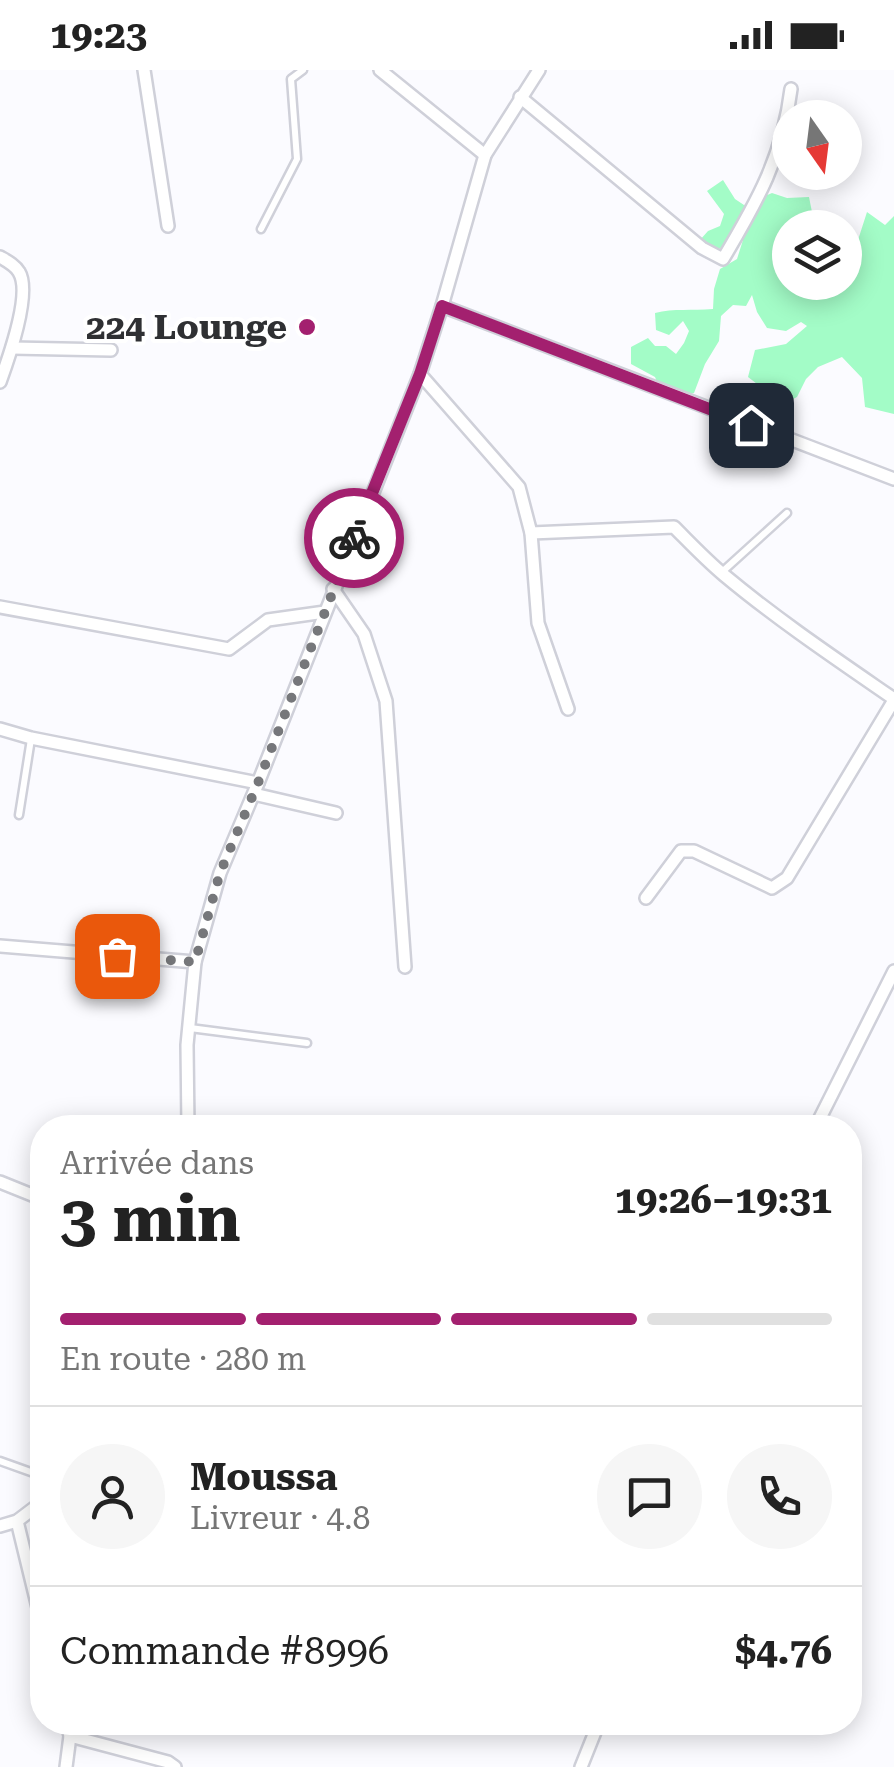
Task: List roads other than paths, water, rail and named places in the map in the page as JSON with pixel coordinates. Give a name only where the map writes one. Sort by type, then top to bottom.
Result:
[{"type":"street","points":[[144,70],[168,226]]},
{"type":"street","points":[[380,70],[484,155]]},
{"type":"street","points":[[188,1115],[189,1028],[195,962],[220,873],[420,374],[484,155],[538,70]]},
{"type":"street","points":[[520,97],[702,248],[722,258],[772,169],[791,89]]},
{"type":"street","points":[[0,257],[21,274],[23,286],[12,348],[0,382]]},
{"type":"street","points":[[442,306],[894,479]]},
{"type":"street","points":[[12,348],[111,350]]},
{"type":"street","points":[[420,374],[519,487],[530,532],[538,624],[568,709]]},
{"type":"street","points":[[530,532],[674,526],[721,573],[894,699],[787,878],[772,888],[694,850],[681,850],[646,898]]},
{"type":"street","points":[[333,589],[364,634],[386,701],[405,967]]},
{"type":"street","points":[[0,607],[229,649],[268,620],[325,612]]},
{"type":"street","points":[[0,728],[256,789],[336,813]]},
{"type":"street","points":[[0,946],[195,962]]},
{"type":"street","points":[[822,1115],[894,971]]},
{"type":"street","points":[[0,1182],[30,1194]]},
{"type":"street","points":[[0,1526],[30,1511]]},
{"type":"street","points":[[17,1520],[30,1574]]},
{"type":"street","points":[[581,1767],[594,1735]]},
{"type":"street","points":[[66,1767],[70,1736],[175,1767]]},
{"type":"lane","points":[[261,229],[297,159],[291,79],[303,70]]},
{"type":"lane","points":[[721,573],[786,513]]},
{"type":"lane","points":[[19,815],[31,738]]},
{"type":"lane","points":[[189,1028],[307,1043]]},
{"type":"lane","points":[[0,1461],[30,1472]]},
{"type":"place","name":"224 Lounge","points":[[307,327]]}]
